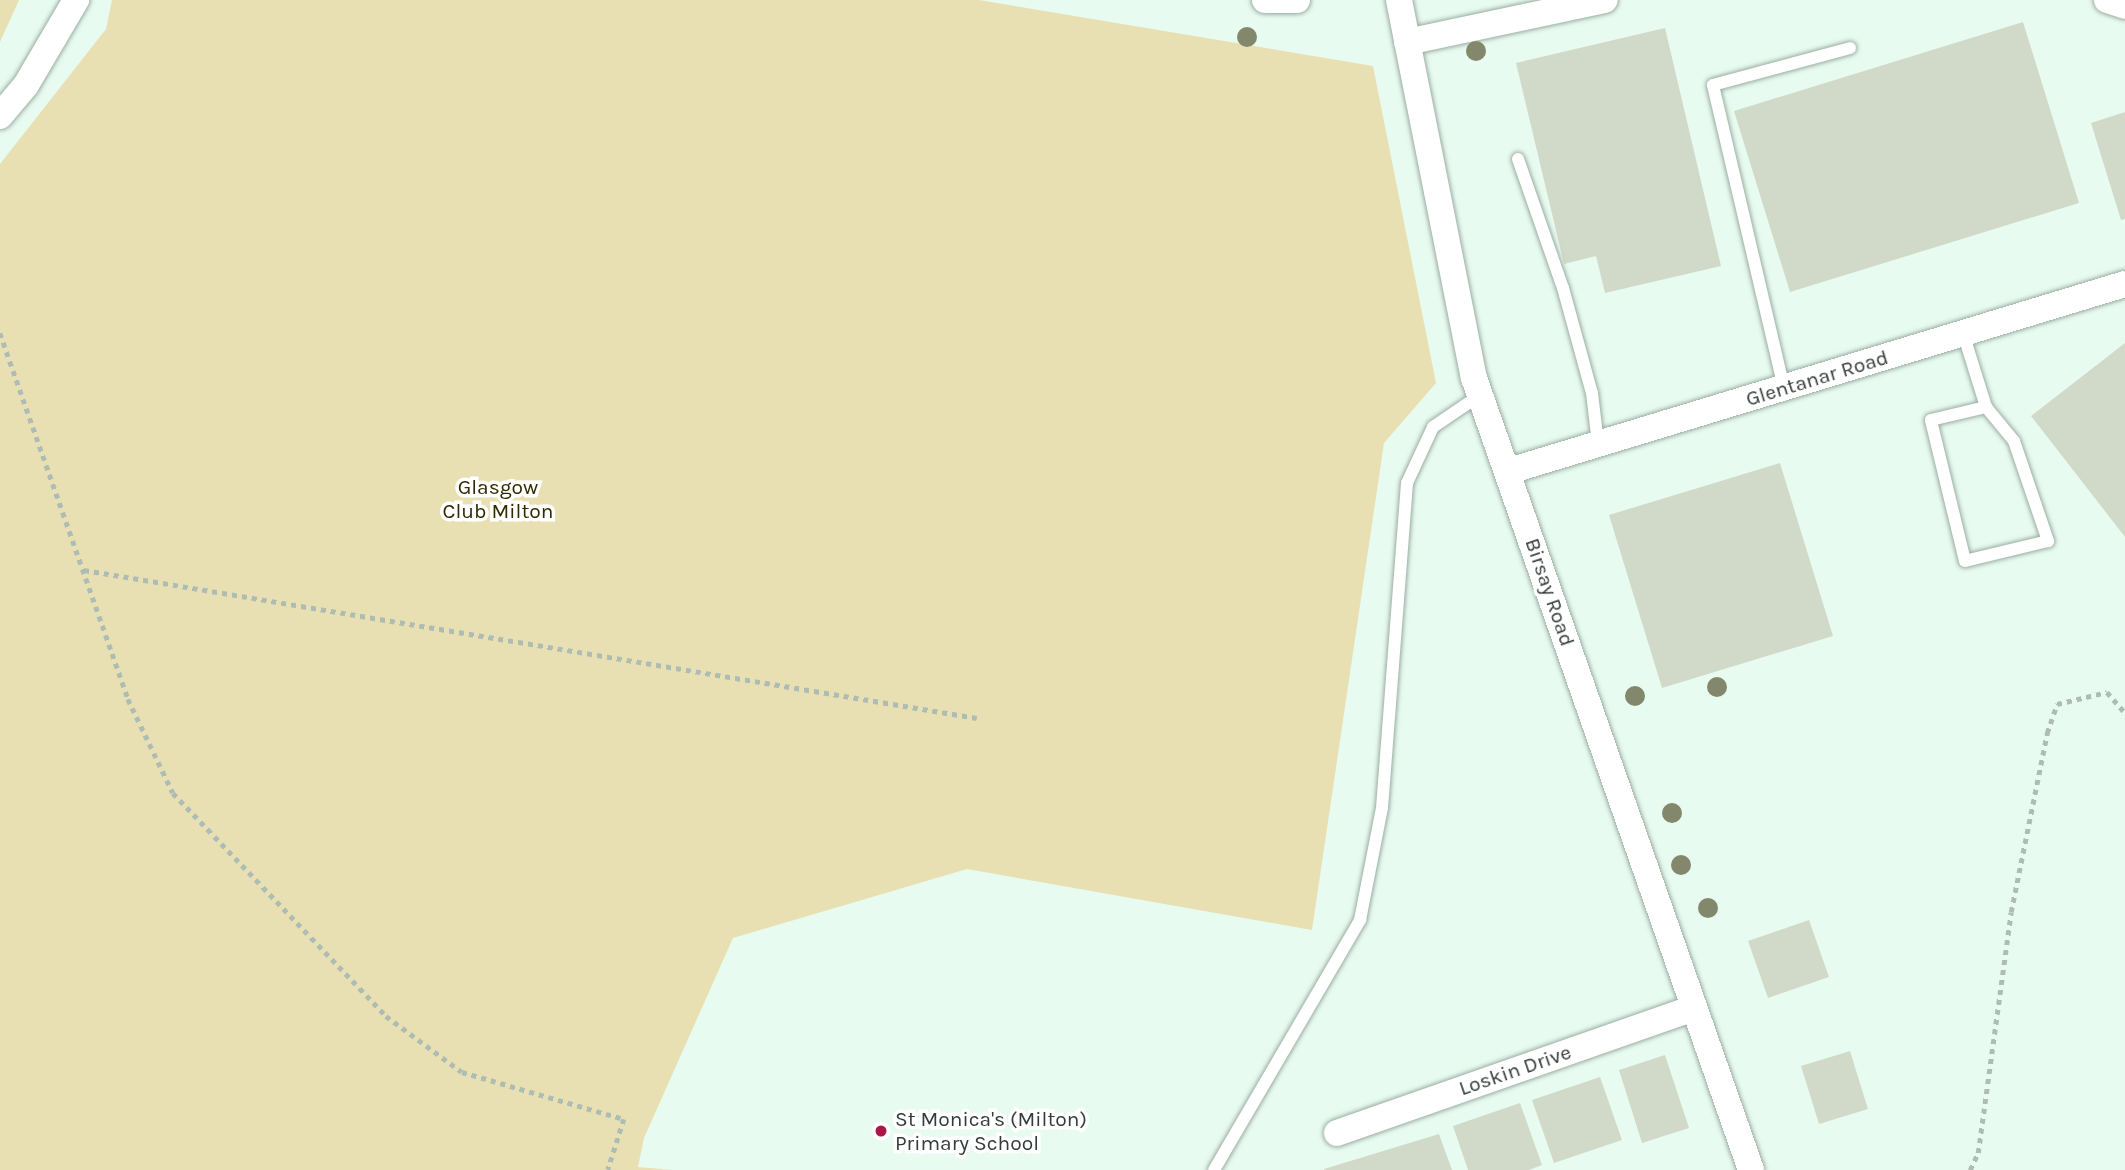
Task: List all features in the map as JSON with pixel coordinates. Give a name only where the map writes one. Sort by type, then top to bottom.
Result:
[{"type":"street","points":[[0,116],[26,85],[76,0]]},
{"type":"street","points":[[1265,0],[1297,0]]},
{"type":"street","name":"Birsay Road","points":[[1399,0],[1480,395],[1509,471],[1751,1170]]},
{"type":"street","points":[[1407,42],[1605,0]]},
{"type":"street","points":[[2108,0],[2125,6]]},
{"type":"street","name":"Glentanar Road","points":[[1509,471],[2125,284]]},
{"type":"street","name":"Loskin Drive","points":[[1337,1133],[1694,1008]]},
{"type":"lane","points":[[1784,388],[1713,85],[1850,48]]},
{"type":"lane","points":[[1518,159],[1563,288],[1592,393],[1598,444]]},
{"type":"lane","points":[[1963,333],[1986,407],[2014,441],[2048,541],[1965,561],[1931,420],[1986,407]]},
{"type":"lane","points":[[1214,1170],[1360,920],[1382,808],[1407,483],[1433,427],[1480,395]]},
{"type":"path","points":[[0,332],[128,699],[173,793],[386,1016],[462,1072],[624,1119],[608,1170]]},
{"type":"path","points":[[84,570],[977,718]]},
{"type":"path","points":[[1970,1170],[1978,1153],[2011,912],[2047,733],[2057,704],[2107,692],[2125,713]]},
{"type":"green space","points":[[0,0],[19,0],[0,42]]},
{"type":"green space","name":"Glasgow Club Milton","points":[[112,0],[979,0],[1373,66],[1436,383],[1384,443],[1312,930],[967,869],[733,938],[644,1138],[638,1167],[673,1170],[0,1170],[0,164],[106,29]]},
{"type":"building","points":[[2023,22],[2079,203],[1790,292],[1734,111]]},
{"type":"building","points":[[1665,28],[1721,266],[1605,293],[1596,256],[1564,264],[1516,63]]},
{"type":"building","points":[[2125,112],[2125,219],[2121,220],[2091,123]]},
{"type":"building","points":[[2125,343],[2125,537],[2031,416]]},
{"type":"building","points":[[1780,463],[1833,636],[1662,688],[1609,515]]},
{"type":"building","points":[[1809,920],[1829,977],[1768,998],[1748,941]]},
{"type":"building","points":[[1850,1051],[1868,1109],[1819,1124],[1801,1066]]},
{"type":"building","points":[[1665,1055],[1689,1128],[1642,1143],[1619,1070]]},
{"type":"building","points":[[1600,1077],[1622,1140],[1554,1163],[1532,1100]]},
{"type":"building","points":[[1520,1103],[1542,1165],[1529,1170],[1468,1170],[1453,1126]]},
{"type":"building","points":[[1439,1134],[1452,1170],[1324,1170],[1324,1169]]},
{"type":"place","name":"St Monica's (Milton) Primary School","points":[[881,1131]]}]
